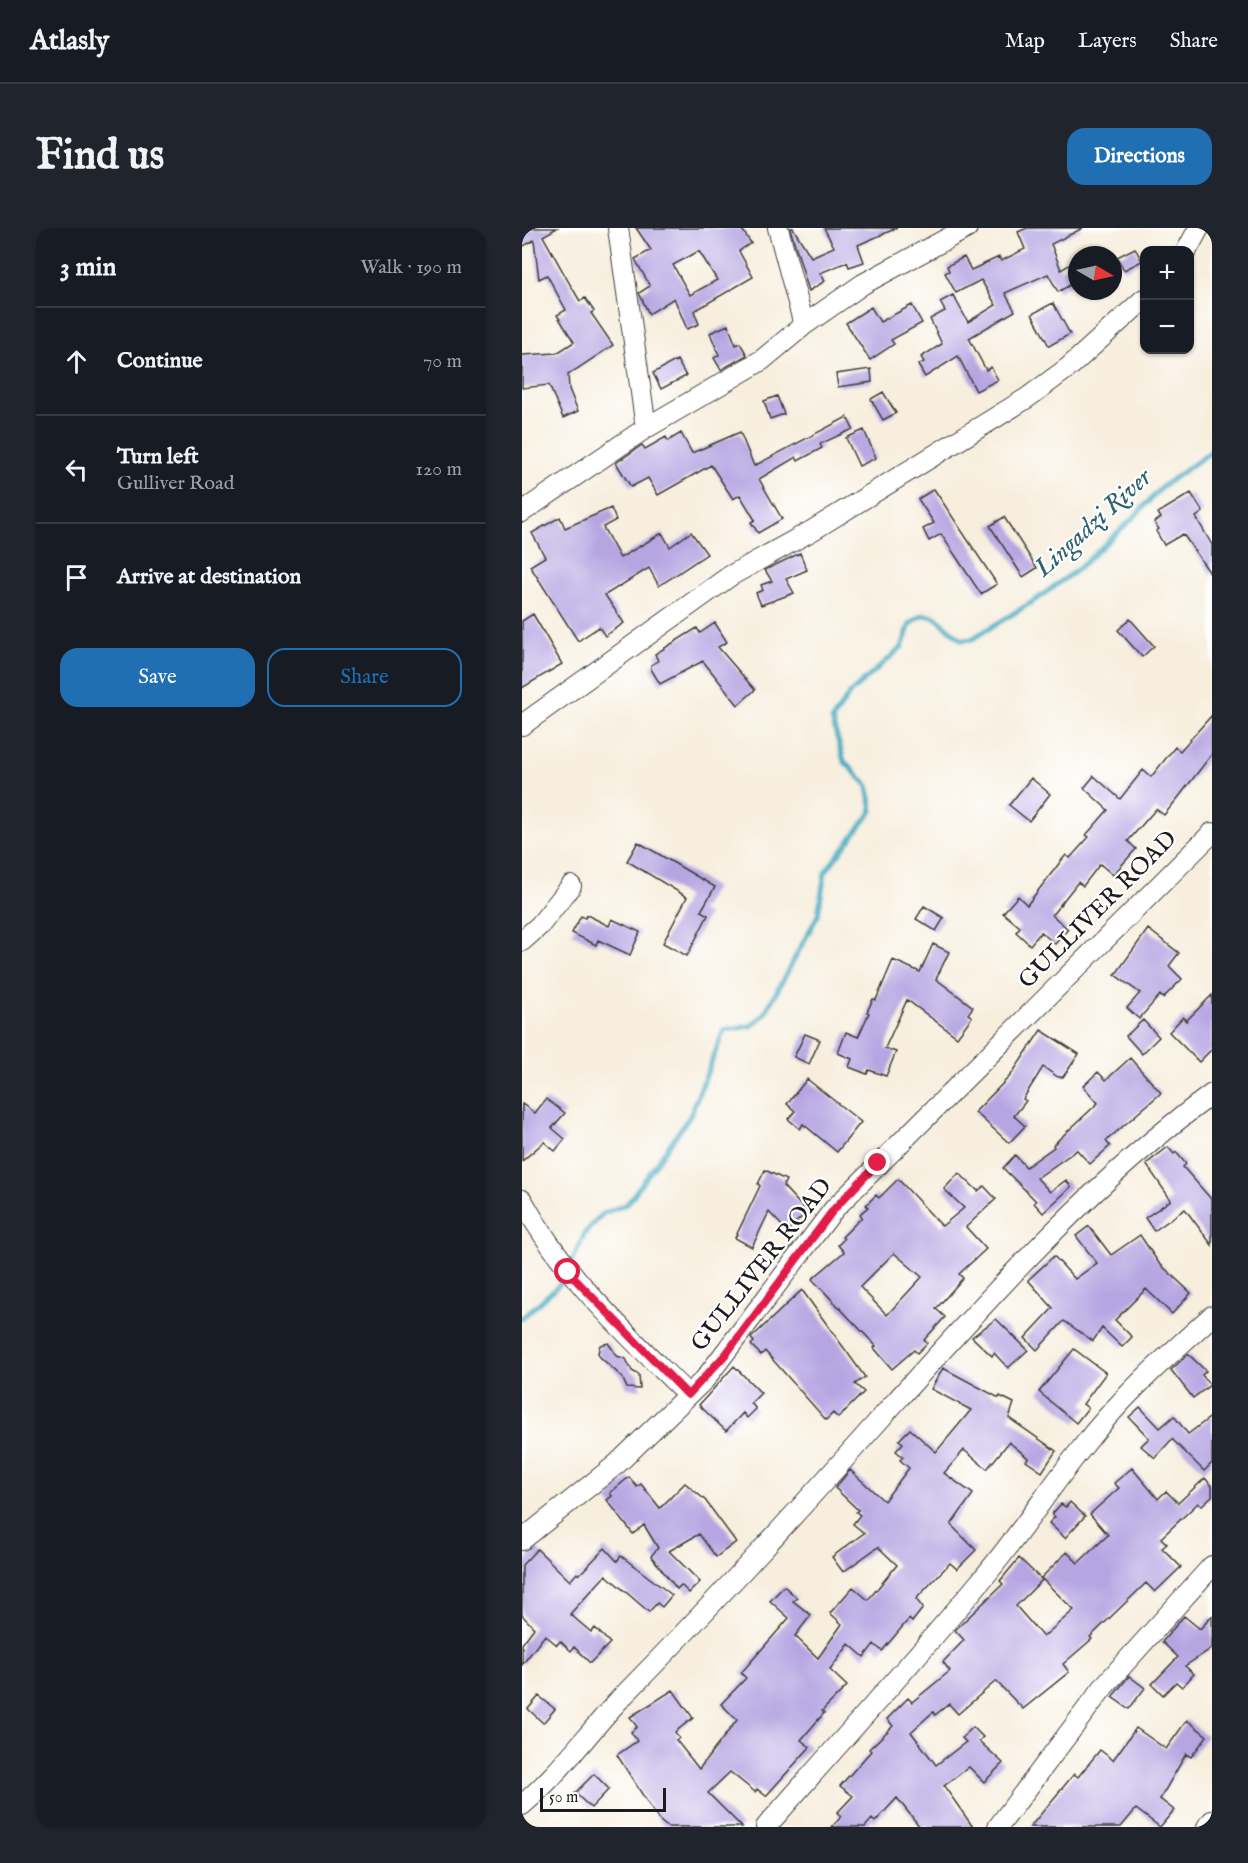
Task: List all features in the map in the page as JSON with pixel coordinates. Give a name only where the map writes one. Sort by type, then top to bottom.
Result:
[{"type":"street","points":[[618,228],[646,428]]},
{"type":"street","points":[[778,228],[804,325]]},
{"type":"street","points":[[1189,246],[1199,228]]},
{"type":"street","points":[[522,512],[646,428],[754,365],[804,325],[863,285],[957,230]]},
{"type":"street","points":[[522,725],[730,576],[813,530],[1027,398],[1069,367],[1143,300]]},
{"type":"street","name":"GULLIVER ROAD","points":[[522,1540],[618,1463],[688,1395],[726,1354],[834,1209],[1212,833]]},
{"type":"street","points":[[522,941],[540,926],[571,886]]},
{"type":"street","points":[[522,1805],[542,1788],[602,1718],[809,1499],[971,1318],[1076,1209],[1212,1094]]},
{"type":"street","points":[[522,1200],[538,1230],[568,1272],[688,1395]]},
{"type":"street","points":[[766,1827],[980,1584],[1032,1517],[1080,1449],[1148,1372],[1212,1316]]},
{"type":"street","points":[[998,1827],[1105,1686],[1212,1566]]},
{"type":"street","points":[[1207,1827],[1212,1821]]},
{"type":"building","points":[[522,228],[557,228],[543,236],[580,301],[585,298],[594,311],[591,313],[613,345],[568,375],[569,389],[578,411],[563,418],[549,385],[522,388],[522,355],[557,353],[574,342],[557,315],[566,310],[547,275],[539,279],[534,240],[522,247]]},
{"type":"building","points":[[636,228],[741,228],[751,243],[739,251],[753,277],[694,311],[699,324],[687,329],[674,298],[649,314],[639,293],[650,286],[635,259],[651,250]],"holes":[[[699,251],[717,280],[690,295],[673,265]]]},
{"type":"building","points":[[790,228],[793,228],[811,257],[834,247],[824,228],[897,228],[858,245],[864,262],[849,267],[847,262],[820,273],[825,281],[809,291]]},
{"type":"building","points":[[1027,228],[1083,228],[1051,244],[1061,270],[1068,266],[1068,286],[1058,292],[1048,274],[1005,293],[1015,311],[969,338],[986,370],[991,367],[998,380],[976,391],[958,356],[925,377],[918,365],[924,362],[921,357],[942,344],[930,319],[945,311],[940,302],[953,295],[968,322],[996,305],[981,280],[956,293],[945,273],[949,271],[947,266],[964,257],[971,270],[999,257],[1001,261],[1025,249],[1018,232]]},
{"type":"building","points":[[1135,248],[1140,262],[1124,270],[1122,254]]},
{"type":"building","points":[[1053,303],[1070,334],[1049,346],[1032,314]]},
{"type":"building","points":[[912,305],[922,323],[891,340],[894,344],[870,360],[846,323],[871,307],[880,322]]},
{"type":"building","points":[[728,325],[736,345],[740,343],[747,355],[721,370],[714,358],[719,355],[710,333]]},
{"type":"building","points":[[677,360],[686,376],[661,389],[653,373]]},
{"type":"building","points":[[871,369],[872,382],[838,387],[836,374]]},
{"type":"building","points":[[883,392],[896,413],[883,420],[871,399]]},
{"type":"building","points":[[777,396],[784,414],[770,419],[764,401]]},
{"type":"building","points":[[847,417],[853,429],[820,444],[822,448],[798,461],[796,457],[759,479],[782,519],[758,533],[751,522],[755,520],[740,495],[733,499],[711,465],[658,495],[648,478],[631,487],[616,463],[642,445],[645,449],[666,437],[668,441],[681,433],[692,453],[740,432],[754,466]]},
{"type":"building","points":[[864,430],[876,458],[859,466],[846,438]]},
{"type":"building","points":[[934,489],[997,584],[981,594],[941,534],[929,541],[923,529],[934,523],[918,499]]},
{"type":"building","points":[[1191,493],[1203,512],[1196,517],[1212,545],[1212,576],[1183,534],[1164,545],[1156,531],[1159,529],[1154,522],[1161,518],[1158,513]]},
{"type":"building","points":[[611,508],[616,520],[603,527],[620,558],[662,533],[670,547],[691,532],[707,554],[659,586],[649,568],[605,595],[624,623],[605,636],[599,627],[578,641],[530,566],[545,557],[532,533],[560,517],[565,528]]},
{"type":"building","points":[[1004,517],[1037,568],[1023,577],[990,526]]},
{"type":"building","points":[[800,553],[807,570],[786,579],[794,593],[761,605],[756,593],[763,590],[761,585],[772,581],[765,570]]},
{"type":"building","points":[[533,614],[562,664],[522,688],[522,621]]},
{"type":"building","points":[[1130,619],[1154,646],[1142,657],[1118,630]]},
{"type":"building","points":[[715,623],[727,642],[718,647],[755,690],[738,705],[703,661],[660,684],[651,669],[651,665],[658,661],[655,654],[697,628],[700,633]]},
{"type":"building","points":[[1212,715],[1212,754],[1178,798],[1164,815],[1156,809],[1128,841],[1136,849],[1113,875],[1100,864],[1083,886],[1078,882],[1052,915],[1068,929],[1055,944],[1041,932],[1030,945],[1016,932],[1020,927],[1003,913],[1018,896],[1027,905],[1066,855],[1070,858],[1089,837],[1086,835],[1108,810],[1084,788],[1094,776],[1120,799],[1143,770],[1151,777],[1175,747],[1180,751]]},
{"type":"building","points":[[1031,778],[1050,794],[1029,821],[1009,805]]},
{"type":"building","points":[[638,842],[715,887],[701,911],[708,915],[687,956],[663,943],[687,897],[627,861]]},
{"type":"building","points":[[924,906],[944,918],[936,931],[916,919]]},
{"type":"building","points":[[587,915],[609,926],[612,919],[640,932],[630,955],[598,940],[596,945],[572,933],[581,916],[585,918]]},
{"type":"building","points":[[1148,929],[1179,953],[1169,966],[1182,979],[1163,998],[1160,995],[1139,1019],[1127,1008],[1140,993],[1115,975]]},
{"type":"building","points":[[933,944],[949,952],[936,979],[973,1007],[968,1014],[972,1017],[957,1037],[907,1000],[885,1048],[896,1052],[886,1076],[869,1070],[867,1074],[849,1067],[852,1059],[838,1053],[846,1032],[858,1037],[869,1013],[867,1012],[873,999],[876,1000],[893,960],[920,972]]},
{"type":"building","points":[[1212,995],[1212,1049],[1199,1062],[1169,1032],[1183,1017],[1186,1021]]},
{"type":"building","points":[[1143,1020],[1159,1037],[1142,1054],[1126,1036]]},
{"type":"building","points":[[1041,1030],[1079,1054],[1063,1077],[1058,1077],[1043,1067],[1023,1099],[1026,1101],[1014,1116],[1025,1126],[1009,1143],[975,1112],[1011,1075]]},
{"type":"building","points":[[805,1034],[820,1040],[809,1064],[794,1057]]},
{"type":"building","points":[[1130,1058],[1161,1093],[1106,1141],[1110,1146],[1090,1164],[1077,1150],[1037,1178],[1050,1192],[1066,1180],[1071,1187],[1043,1213],[1034,1203],[1036,1201],[1003,1168],[1015,1155],[1026,1167],[1054,1147],[1053,1145],[1098,1103],[1083,1086],[1098,1072],[1106,1080]]},
{"type":"building","points":[[807,1079],[861,1122],[837,1152],[803,1124],[800,1129],[788,1119],[795,1111],[787,1104]]},
{"type":"building","points":[[546,1099],[565,1113],[552,1128],[565,1139],[555,1151],[544,1142],[522,1161],[522,1104],[535,1113]]},
{"type":"building","points":[[1168,1147],[1174,1154],[1176,1152],[1186,1164],[1183,1167],[1212,1200],[1212,1245],[1185,1209],[1154,1231],[1145,1218],[1171,1200],[1146,1164]]},
{"type":"building","points":[[765,1170],[786,1180],[783,1186],[807,1212],[787,1231],[769,1212],[752,1247],[735,1238],[760,1186],[758,1184]]},
{"type":"building","points":[[959,1173],[978,1191],[984,1186],[996,1199],[966,1227],[986,1249],[959,1274],[963,1278],[936,1309],[945,1317],[924,1340],[927,1343],[917,1353],[914,1350],[892,1369],[874,1348],[876,1346],[812,1279],[844,1252],[838,1245],[844,1239],[842,1237],[862,1217],[860,1214],[868,1207],[866,1205],[876,1195],[879,1198],[898,1179],[942,1226],[964,1208],[944,1189]],"holes":[[[894,1253],[922,1277],[887,1315],[860,1287]]]},
{"type":"building","points":[[1089,1226],[1111,1255],[1140,1235],[1158,1262],[1191,1293],[1172,1314],[1146,1289],[1115,1320],[1132,1337],[1122,1347],[1102,1328],[1093,1341],[1064,1321],[1037,1350],[1025,1338],[1053,1308],[1028,1280],[1054,1256],[1075,1279],[1097,1263],[1076,1236]]},
{"type":"building","points":[[802,1290],[865,1377],[855,1384],[864,1392],[838,1418],[833,1413],[826,1420],[765,1351],[761,1355],[751,1345],[754,1342],[751,1338]]},
{"type":"building","points":[[996,1319],[1028,1350],[1008,1368],[994,1353],[992,1356],[972,1337]]},
{"type":"building","points":[[608,1343],[617,1356],[626,1359],[632,1371],[639,1375],[640,1389],[627,1388],[622,1377],[600,1357],[598,1353],[600,1345]]},
{"type":"building","points":[[1074,1349],[1106,1373],[1083,1404],[1088,1408],[1076,1423],[1039,1392]]},
{"type":"building","points":[[1188,1354],[1206,1371],[1202,1375],[1210,1385],[1193,1398],[1171,1370]]},
{"type":"building","points":[[734,1366],[761,1393],[751,1403],[756,1409],[747,1418],[743,1413],[726,1431],[699,1405]]},
{"type":"building","points":[[943,1368],[999,1398],[1000,1396],[1014,1403],[1009,1418],[1056,1451],[1042,1472],[1026,1461],[1028,1458],[1009,1442],[987,1469],[964,1450],[944,1473],[973,1494],[951,1525],[976,1550],[957,1569],[950,1563],[916,1599],[923,1608],[912,1622],[909,1619],[882,1651],[874,1644],[864,1657],[849,1644],[830,1670],[847,1686],[822,1711],[824,1713],[801,1740],[810,1747],[766,1796],[757,1789],[755,1792],[730,1772],[708,1793],[742,1827],[667,1827],[658,1819],[617,1755],[637,1741],[631,1732],[637,1727],[630,1717],[673,1690],[693,1718],[675,1732],[679,1738],[676,1740],[699,1769],[737,1720],[721,1704],[746,1678],[741,1673],[789,1618],[770,1601],[784,1586],[797,1598],[793,1601],[811,1615],[795,1636],[818,1658],[842,1624],[830,1613],[853,1587],[868,1600],[897,1565],[878,1547],[843,1572],[832,1557],[864,1533],[853,1524],[860,1515],[856,1512],[858,1510],[835,1488],[850,1470],[884,1501],[909,1468],[900,1460],[903,1457],[896,1451],[903,1443],[899,1440],[910,1429],[936,1452],[971,1410],[931,1389]]},
{"type":"building","points":[[1140,1407],[1160,1428],[1174,1416],[1188,1434],[1212,1416],[1212,1463],[1204,1471],[1172,1439],[1155,1458],[1141,1446],[1149,1438],[1129,1417]]},
{"type":"building","points":[[1132,1468],[1158,1499],[1166,1491],[1178,1503],[1205,1478],[1212,1486],[1212,1496],[1201,1506],[1198,1503],[1161,1538],[1167,1544],[1162,1548],[1181,1567],[1155,1592],[1146,1583],[1090,1637],[1092,1639],[1063,1664],[1069,1672],[1023,1709],[996,1681],[958,1714],[949,1704],[935,1715],[933,1712],[911,1732],[936,1765],[966,1742],[962,1738],[973,1727],[983,1737],[979,1741],[1003,1763],[984,1782],[969,1767],[944,1786],[973,1827],[920,1827],[897,1798],[875,1822],[872,1819],[865,1827],[832,1827],[841,1817],[837,1813],[853,1796],[840,1786],[871,1751],[869,1749],[893,1726],[887,1719],[908,1698],[912,1702],[950,1671],[943,1662],[964,1640],[955,1630],[1003,1584],[1000,1581],[1019,1558],[1042,1580],[1016,1606],[1043,1637],[1074,1610],[1041,1578],[1067,1552],[1078,1563],[1108,1535],[1090,1514],[1119,1488],[1114,1483]]},
{"type":"building","points":[[629,1477],[637,1487],[641,1484],[660,1508],[685,1483],[705,1500],[736,1542],[716,1557],[699,1534],[669,1551],[700,1582],[689,1593],[681,1585],[677,1589],[651,1556],[658,1548],[644,1525],[633,1534],[607,1500],[612,1496],[610,1493]]},
{"type":"building","points":[[1070,1502],[1085,1516],[1065,1538],[1049,1523],[1055,1517],[1052,1514],[1061,1504],[1066,1507]]},
{"type":"building","points":[[605,1548],[617,1561],[621,1556],[672,1595],[662,1607],[657,1603],[649,1612],[606,1575],[570,1614],[591,1632],[595,1628],[610,1643],[590,1663],[574,1647],[571,1651],[560,1641],[557,1645],[545,1635],[522,1665],[522,1644],[534,1628],[522,1615],[522,1565],[537,1549],[570,1581],[577,1573],[579,1575]]},
{"type":"building","points":[[1184,1616],[1200,1629],[1212,1616],[1212,1648],[1185,1666],[1194,1674],[1182,1687],[1176,1682],[1163,1695],[1152,1684],[1178,1657],[1162,1642]]},
{"type":"building","points":[[1129,1676],[1145,1688],[1129,1709],[1112,1697]]},
{"type":"building","points":[[539,1696],[555,1709],[543,1723],[528,1709]]},
{"type":"building","points":[[1187,1720],[1207,1736],[1191,1757],[1186,1754],[1160,1799],[1174,1810],[1160,1827],[1136,1809],[1121,1827],[1030,1827],[1074,1774],[1078,1777],[1100,1750],[1113,1760],[1136,1728],[1166,1749]]},
{"type":"building","points":[[594,1774],[609,1789],[591,1808],[575,1793]]},
{"type":"waterway","name":"Lingadzi River","points":[[571,1264],[585,1233],[602,1214],[627,1204],[690,1116],[724,1030],[751,1026],[764,1015],[818,915],[825,872],[872,811],[868,786],[844,761],[832,720],[850,693],[902,647],[910,624],[923,615],[935,617],[962,640],[972,639],[1037,599],[1078,569],[1134,517],[1163,486],[1212,451]]},
{"type":"waterway","name":"Lingadzi River","points":[[522,1318],[559,1285],[567,1273]]},
{"type":"route","points":[[568,1272],[622,1330],[688,1395],[726,1354],[834,1209],[878,1163]]}]
